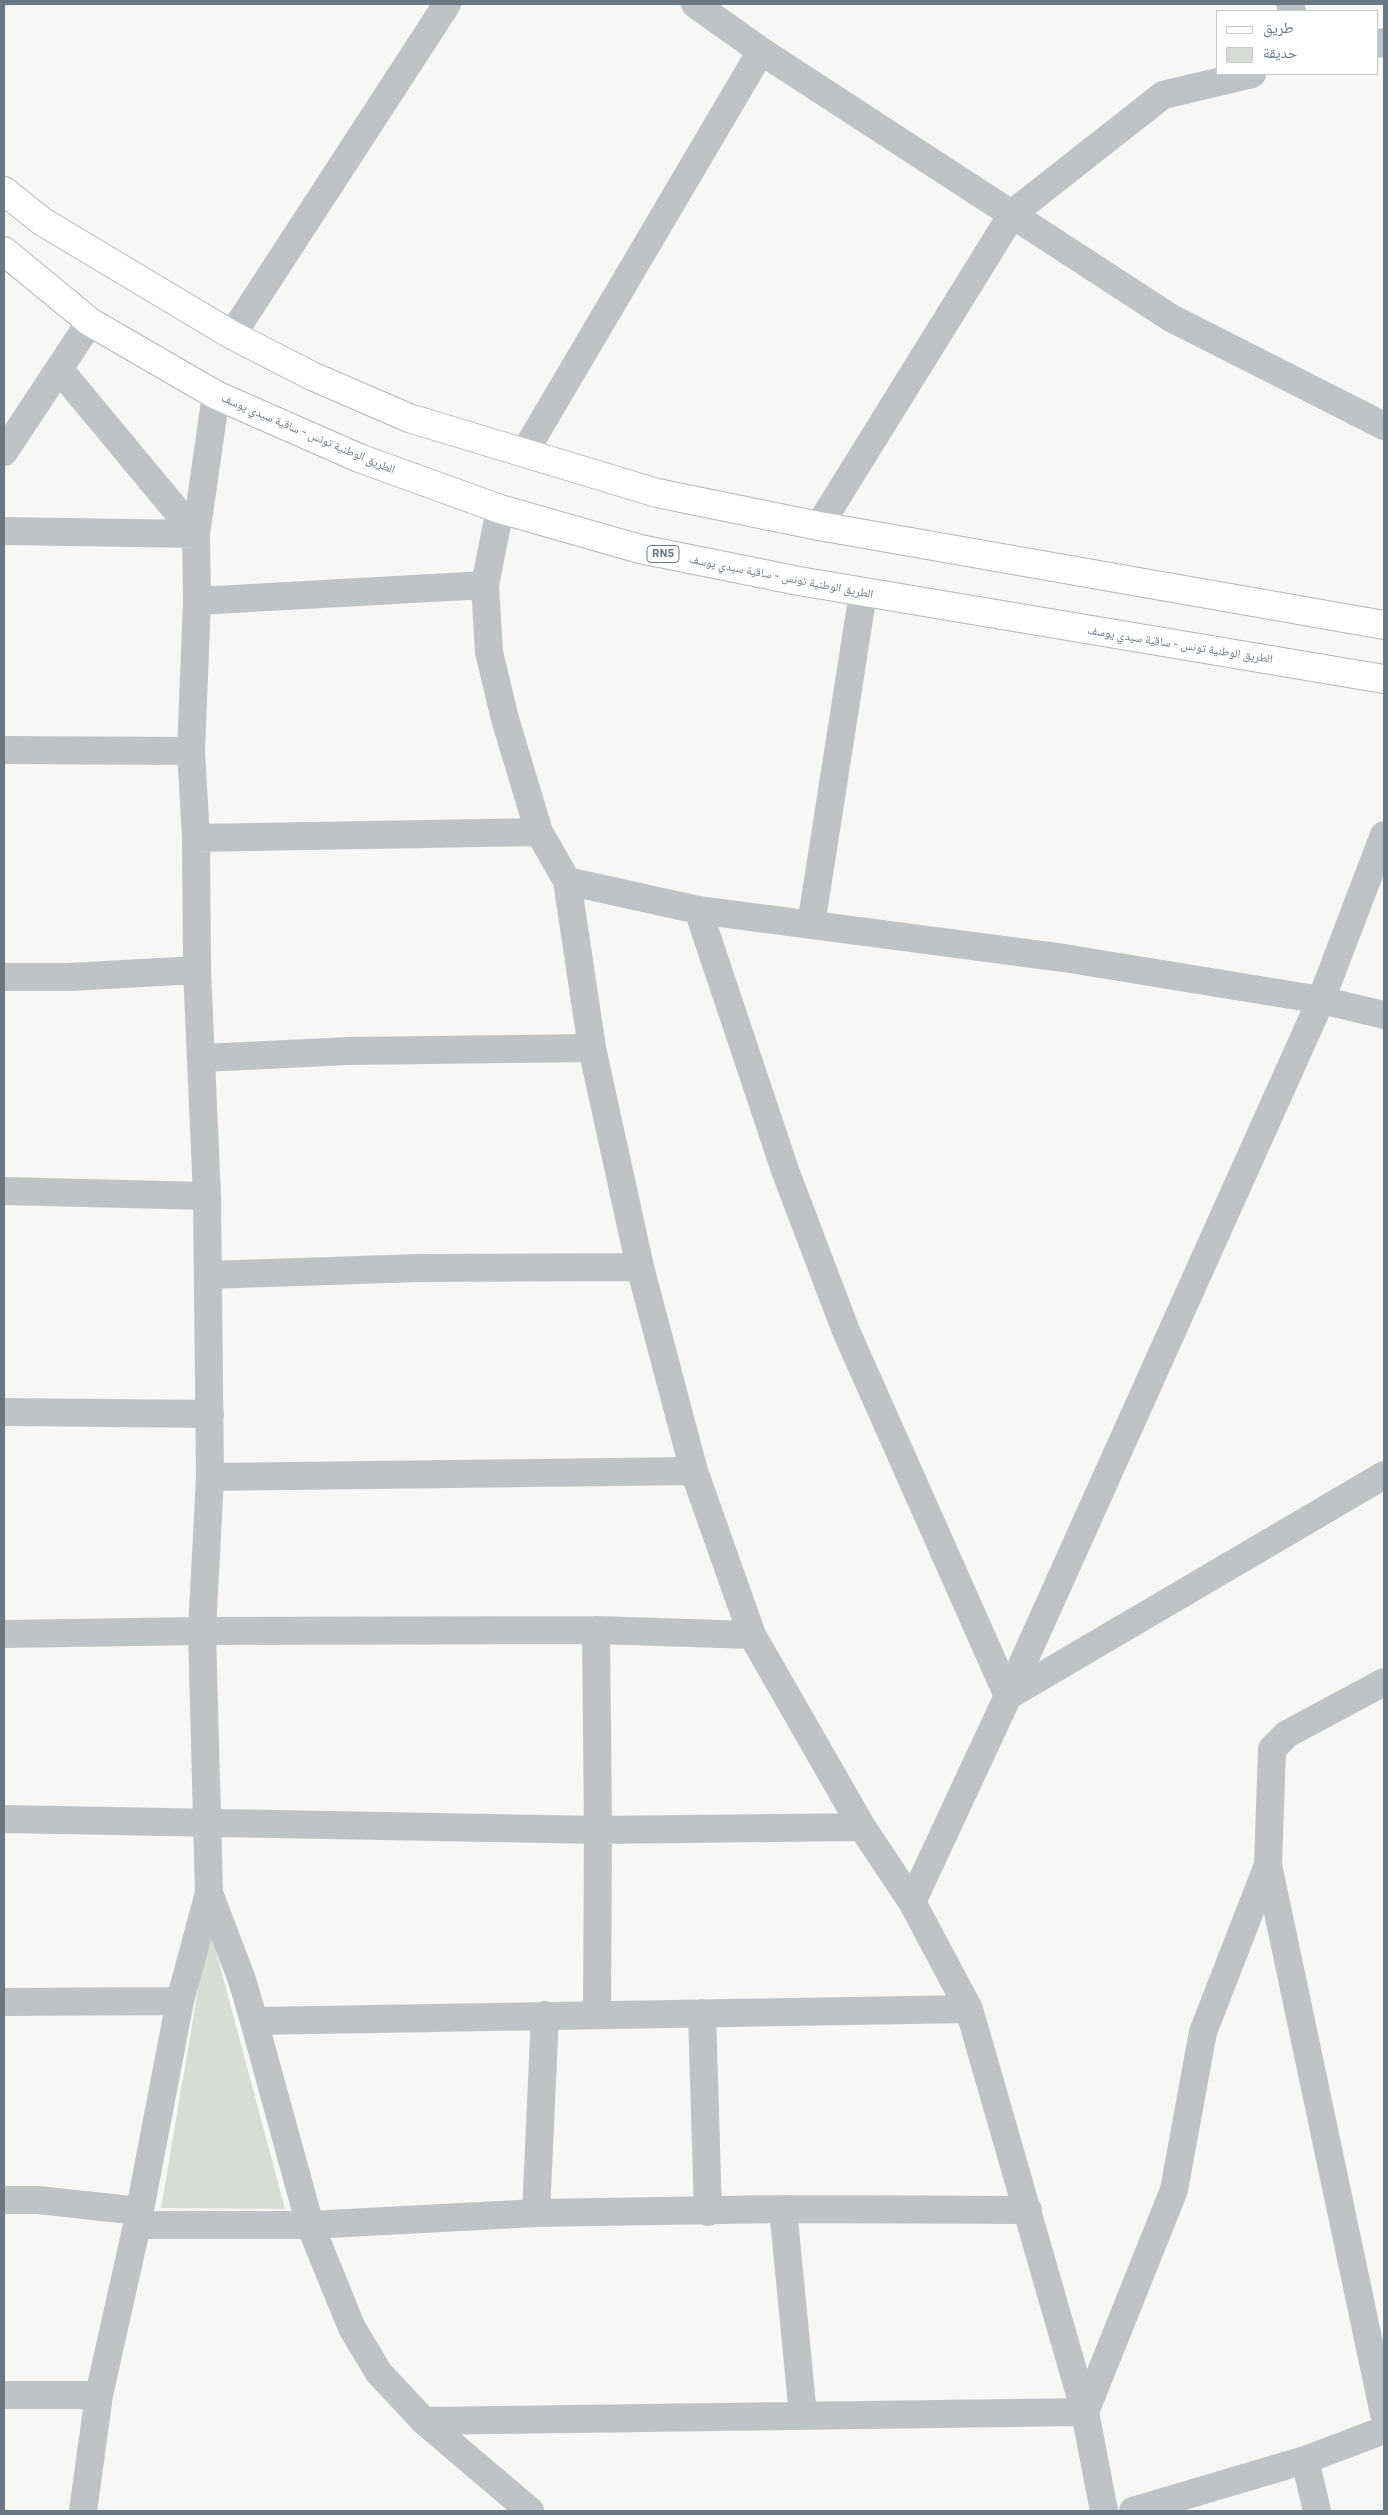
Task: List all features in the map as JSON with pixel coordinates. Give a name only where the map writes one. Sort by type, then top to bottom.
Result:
[{"type":"main road","points":[[4,191],[43,222],[232,335],[312,376],[409,418],[657,493],[819,526],[1384,625]]},
{"type":"main road","name":"الطريق الوطنية تونس - ساقية سيدي يوسف","points":[[4,251],[90,322],[216,395],[359,458],[500,509],[640,549],[863,592],[1384,679]]},
{"type":"street","points":[[232,335],[447,4]]},
{"type":"street","points":[[695,4],[761,51],[1013,213],[1171,318],[1384,426]]},
{"type":"street","points":[[524,453],[761,51]]},
{"type":"street","points":[[819,526],[1013,213],[1163,94],[1248,75]]},
{"type":"street","points":[[4,452],[90,322]]},
{"type":"street","points":[[59,369],[196,534]]},
{"type":"street","points":[[83,2511],[99,2395],[138,2218],[180,2002],[209,1893],[202,1631],[210,1477],[207,1196],[203,1058],[197,970],[196,838],[190,751],[197,601],[196,534],[216,395]]},
{"type":"street","points":[[500,509],[485,585],[488,652],[505,719],[539,832],[567,882],[592,1048],[640,1267],[672,1382],[694,1471],[752,1635],[862,1827],[912,1902],[969,2010],[1028,2210],[1084,2412],[1104,2511]]},
{"type":"street","points":[[4,531],[196,534]]},
{"type":"street","points":[[197,601],[485,585]]},
{"type":"street","points":[[811,925],[863,592]]},
{"type":"street","points":[[4,750],[190,751]]},
{"type":"street","points":[[196,838],[539,832]]},
{"type":"street","points":[[912,1902],[1008,1696],[1322,1000],[1384,835]]},
{"type":"street","points":[[567,882],[698,910],[1064,958],[1322,1000],[1384,1015]]},
{"type":"street","points":[[698,910],[786,1174],[846,1331],[1008,1696]]},
{"type":"street","points":[[4,978],[69,977],[197,970]]},
{"type":"street","points":[[203,1058],[349,1050],[592,1048]]},
{"type":"street","points":[[4,1191],[207,1196]]},
{"type":"street","points":[[208,1275],[420,1268],[640,1267]]},
{"type":"street","points":[[4,1412],[210,1414]]},
{"type":"street","points":[[210,1477],[694,1471]]},
{"type":"street","points":[[1008,1696],[1384,1475]]},
{"type":"street","points":[[4,1634],[202,1631],[596,1630],[752,1635]]},
{"type":"street","points":[[596,1630],[597,2014]]},
{"type":"street","points":[[1384,1682],[1287,1734],[1272,1749],[1268,1865],[1384,2414]]},
{"type":"street","points":[[4,1819],[598,1830],[862,1827]]},
{"type":"street","points":[[1084,2412],[1174,2190],[1203,2032],[1268,1865]]},
{"type":"street","points":[[209,1893],[254,2021],[310,2225],[352,2328],[379,2373],[424,2421],[530,2511]]},
{"type":"street","points":[[4,2002],[180,2002]]},
{"type":"street","points":[[254,2021],[597,2014],[969,2010]]},
{"type":"street","points":[[702,2013],[708,2212]]},
{"type":"street","points":[[536,2213],[545,2015]]},
{"type":"street","points":[[4,2200],[38,2200],[138,2218],[310,2225],[536,2213],[708,2212],[783,2209],[1028,2210]]},
{"type":"street","points":[[783,2209],[803,2415]]},
{"type":"street","points":[[4,2395],[99,2395]]},
{"type":"street","points":[[424,2421],[1084,2412]]},
{"type":"street","points":[[1132,2511],[1304,2460],[1384,2430]]},
{"type":"street","points":[[1304,2460],[1317,2511]]},
{"type":"green space","points":[[209,1925],[285,2209],[161,2208]]}]
